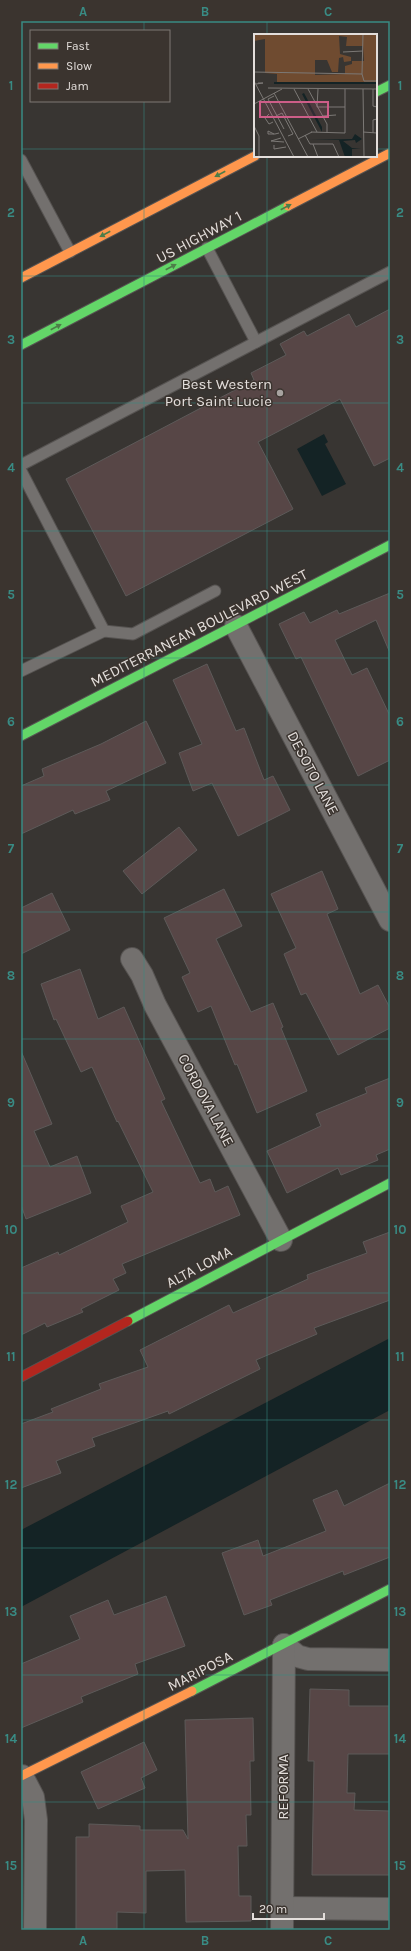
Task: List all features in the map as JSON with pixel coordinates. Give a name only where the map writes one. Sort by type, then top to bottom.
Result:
[{"type":"street","points":[[377,92],[390,85]]},
{"type":"street","name":"US HIGHWAY 1","points":[[21,346],[390,153]]},
{"type":"street","points":[[21,278],[254,157]]},
{"type":"street","name":"MEDITERRANEAN BOULEVARD WEST","points":[[21,736],[390,545]]},
{"type":"street","name":"DESOTO LANE","points":[[236,626],[390,920]]},
{"type":"street","name":"CORDOVA LANE","points":[[132,959],[142,975],[155,1005],[281,1240]]},
{"type":"street","name":"ALTA LOMA","points":[[21,1377],[390,1183]]},
{"type":"street","name":"MARIPOSA","points":[[21,1776],[284,1645],[390,1589]]},
{"type":"street","points":[[284,1645],[297,1656],[308,1659],[390,1660]]},
{"type":"street","name":"REFORMA","points":[[282,1930],[284,1645]]},
{"type":"street","points":[[21,1776],[33,1797],[36,1820],[35,1930]]},
{"type":"street","points":[[282,1908],[390,1909]]},
{"type":"lane","points":[[21,160],[70,252]]},
{"type":"lane","points":[[207,248],[256,342]]},
{"type":"lane","points":[[21,465],[390,272]]},
{"type":"lane","points":[[21,471],[104,631]]},
{"type":"lane","points":[[21,671],[104,631],[133,634],[215,591]]},
{"type":"shaded area","points":[[324,434],[328,442],[325,444],[346,484],[322,496],[297,449]]},
{"type":"shaded area","points":[[390,1338],[390,1410],[21,1607],[21,1530]]},
{"type":"building","points":[[390,309],[390,458],[374,466],[340,399],[258,442],[293,509],[126,596],[66,479],[254,380],[251,373],[286,355],[280,344],[304,331],[307,336],[349,314],[356,327]]},
{"type":"building","points":[[390,593],[390,653],[376,620],[335,640],[352,675],[367,668],[390,716],[390,760],[358,776],[301,657],[296,659],[279,624],[304,612],[310,623],[337,610],[339,614]]},
{"type":"building","points":[[207,664],[236,731],[244,728],[264,780],[273,776],[290,810],[238,836],[212,783],[193,791],[179,753],[202,744],[173,680]]},
{"type":"building","points":[[146,721],[166,763],[106,791],[110,800],[75,814],[73,810],[21,834],[21,786],[44,776],[42,769],[101,744]]},
{"type":"building","points":[[179,827],[197,850],[142,894],[123,871]]},
{"type":"building","points":[[322,871],[338,909],[327,914],[360,994],[378,985],[390,1008],[390,1028],[338,1055],[306,993],[301,995],[284,954],[296,948],[271,894]]},
{"type":"building","points":[[224,889],[242,926],[216,939],[251,1012],[273,1003],[283,1027],[281,1028],[307,1091],[257,1113],[237,1064],[235,1065],[211,1006],[198,1012],[182,977],[190,973],[164,918]]},
{"type":"building","points":[[52,893],[70,930],[21,954],[21,908]]},
{"type":"building","points":[[80,969],[98,1019],[124,1007],[165,1099],[161,1101],[200,1183],[210,1179],[215,1192],[228,1186],[240,1215],[122,1264],[126,1273],[113,1279],[119,1290],[81,1309],[83,1312],[47,1327],[45,1323],[21,1335],[21,1268],[58,1252],[59,1255],[128,1222],[121,1206],[153,1192],[118,1121],[117,1122],[92,1067],[81,1072],[56,1019],[54,1020],[41,984]]},
{"type":"building","points":[[21,1051],[52,1124],[34,1131],[50,1167],[77,1156],[91,1193],[26,1219],[21,1205]]},
{"type":"building","points":[[390,1078],[390,1149],[376,1155],[378,1160],[341,1175],[338,1168],[287,1193],[267,1151],[321,1126],[316,1114],[367,1093],[365,1088]]},
{"type":"building","points":[[390,1232],[390,1300],[314,1328],[317,1334],[256,1360],[260,1369],[169,1414],[168,1411],[92,1438],[95,1446],[56,1461],[61,1473],[21,1488],[21,1424],[53,1412],[51,1409],[101,1389],[99,1384],[148,1367],[140,1350],[229,1305],[233,1313],[308,1279],[307,1275],[367,1253],[363,1242]]},
{"type":"building","points":[[390,1483],[390,1557],[344,1575],[343,1571],[270,1600],[272,1605],[244,1615],[222,1553],[258,1540],[263,1556],[326,1531],[313,1500],[337,1490],[344,1506]]},
{"type":"building","points":[[166,1596],[185,1646],[135,1664],[138,1674],[81,1697],[83,1702],[21,1728],[21,1664],[80,1639],[70,1616],[108,1600],[114,1615]]},
{"type":"building","points":[[310,1689],[349,1690],[349,1706],[390,1706],[390,1754],[348,1754],[347,1793],[355,1793],[354,1810],[390,1811],[390,1875],[312,1875],[314,1761],[308,1761]]},
{"type":"building","points":[[253,1718],[254,1761],[250,1761],[251,1815],[246,1815],[247,1846],[238,1846],[239,1896],[251,1896],[251,1921],[186,1922],[185,1870],[146,1871],[146,1913],[117,1912],[117,1930],[76,1930],[76,1837],[89,1837],[89,1824],[140,1826],[140,1830],[183,1830],[188,1839],[185,1720]]},
{"type":"building","points":[[144,1742],[157,1770],[141,1778],[145,1788],[98,1809],[81,1772]]},
{"type":"traffic: fast","points":[[377,92],[390,85]]},
{"type":"traffic: fast","points":[[21,345],[288,206]]},
{"type":"traffic: fast","points":[[21,736],[390,545]]},
{"type":"traffic: fast","points":[[128,1321],[390,1183]]},
{"type":"traffic: fast","points":[[192,1691],[390,1589]]},
{"type":"traffic: slow","points":[[288,206],[390,153]]},
{"type":"traffic: slow","points":[[21,278],[254,157]]},
{"type":"traffic: slow","points":[[21,1776],[192,1691]]},
{"type":"traffic: jam","points":[[21,1377],[128,1321]]},
{"type":"place","name":"Best Western Port Saint Lucie","points":[[280,393]]}]
